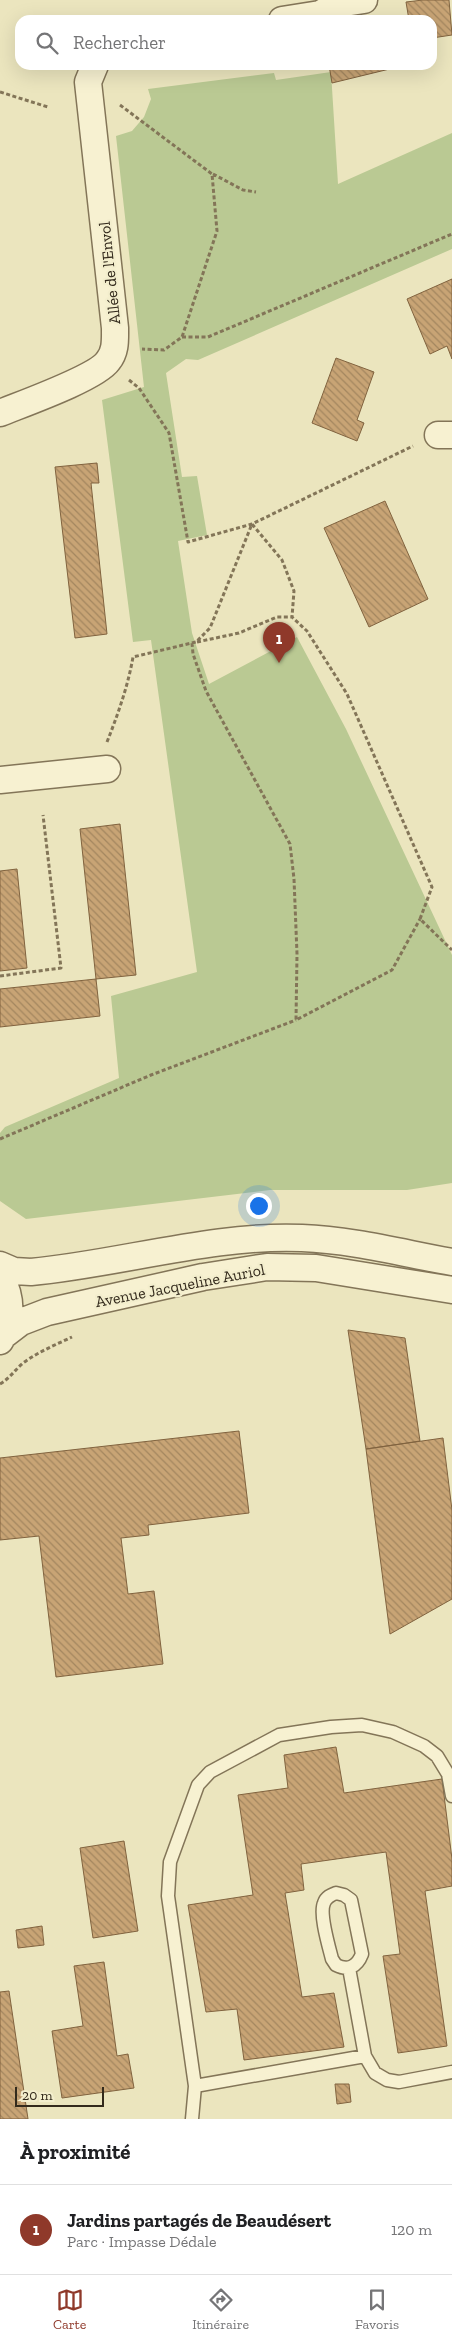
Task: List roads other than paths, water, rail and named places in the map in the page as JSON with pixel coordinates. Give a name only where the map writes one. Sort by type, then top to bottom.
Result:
[{"type":"street","points":[[314,15],[320,14],[337,2],[364,0]]},
{"type":"street","name":"Allée de l'Envol","points":[[0,413],[94,373],[108,362],[115,348],[115,328],[88,82],[93,70]]},
{"type":"street","points":[[0,780],[107,769]]},
{"type":"street","name":"Avenue Jacqueline Auriol","points":[[0,1265],[14,1271],[31,1272],[231,1242],[301,1238],[369,1245],[452,1262]]},
{"type":"street","name":"Avenue Jacqueline Auriol","points":[[2,1338],[22,1322],[47,1312],[203,1277],[267,1267],[316,1268],[452,1290]]},
{"type":"street","points":[[0,1276],[5,1285],[9,1302],[9,1319],[2,1338]]},
{"type":"lane","points":[[192,2119],[195,2086],[168,1896],[170,1862],[198,1786],[210,1772],[279,1735],[331,1727],[362,1725],[393,1732],[424,1746],[437,1756],[448,1774],[452,1796]]},
{"type":"lane","points":[[336,1893],[344,1895],[351,1900],[362,1954],[355,1966],[349,1968],[342,1968],[332,1959],[322,1911],[328,1896],[336,1893]]},
{"type":"lane","points":[[349,1968],[365,2056],[375,2073],[387,2080],[399,2082],[452,2072]]},
{"type":"lane","points":[[195,2086],[365,2056]]},
{"type":"place","name":"Jardins partagés de Beaudésert","points":[[279,663]]}]
